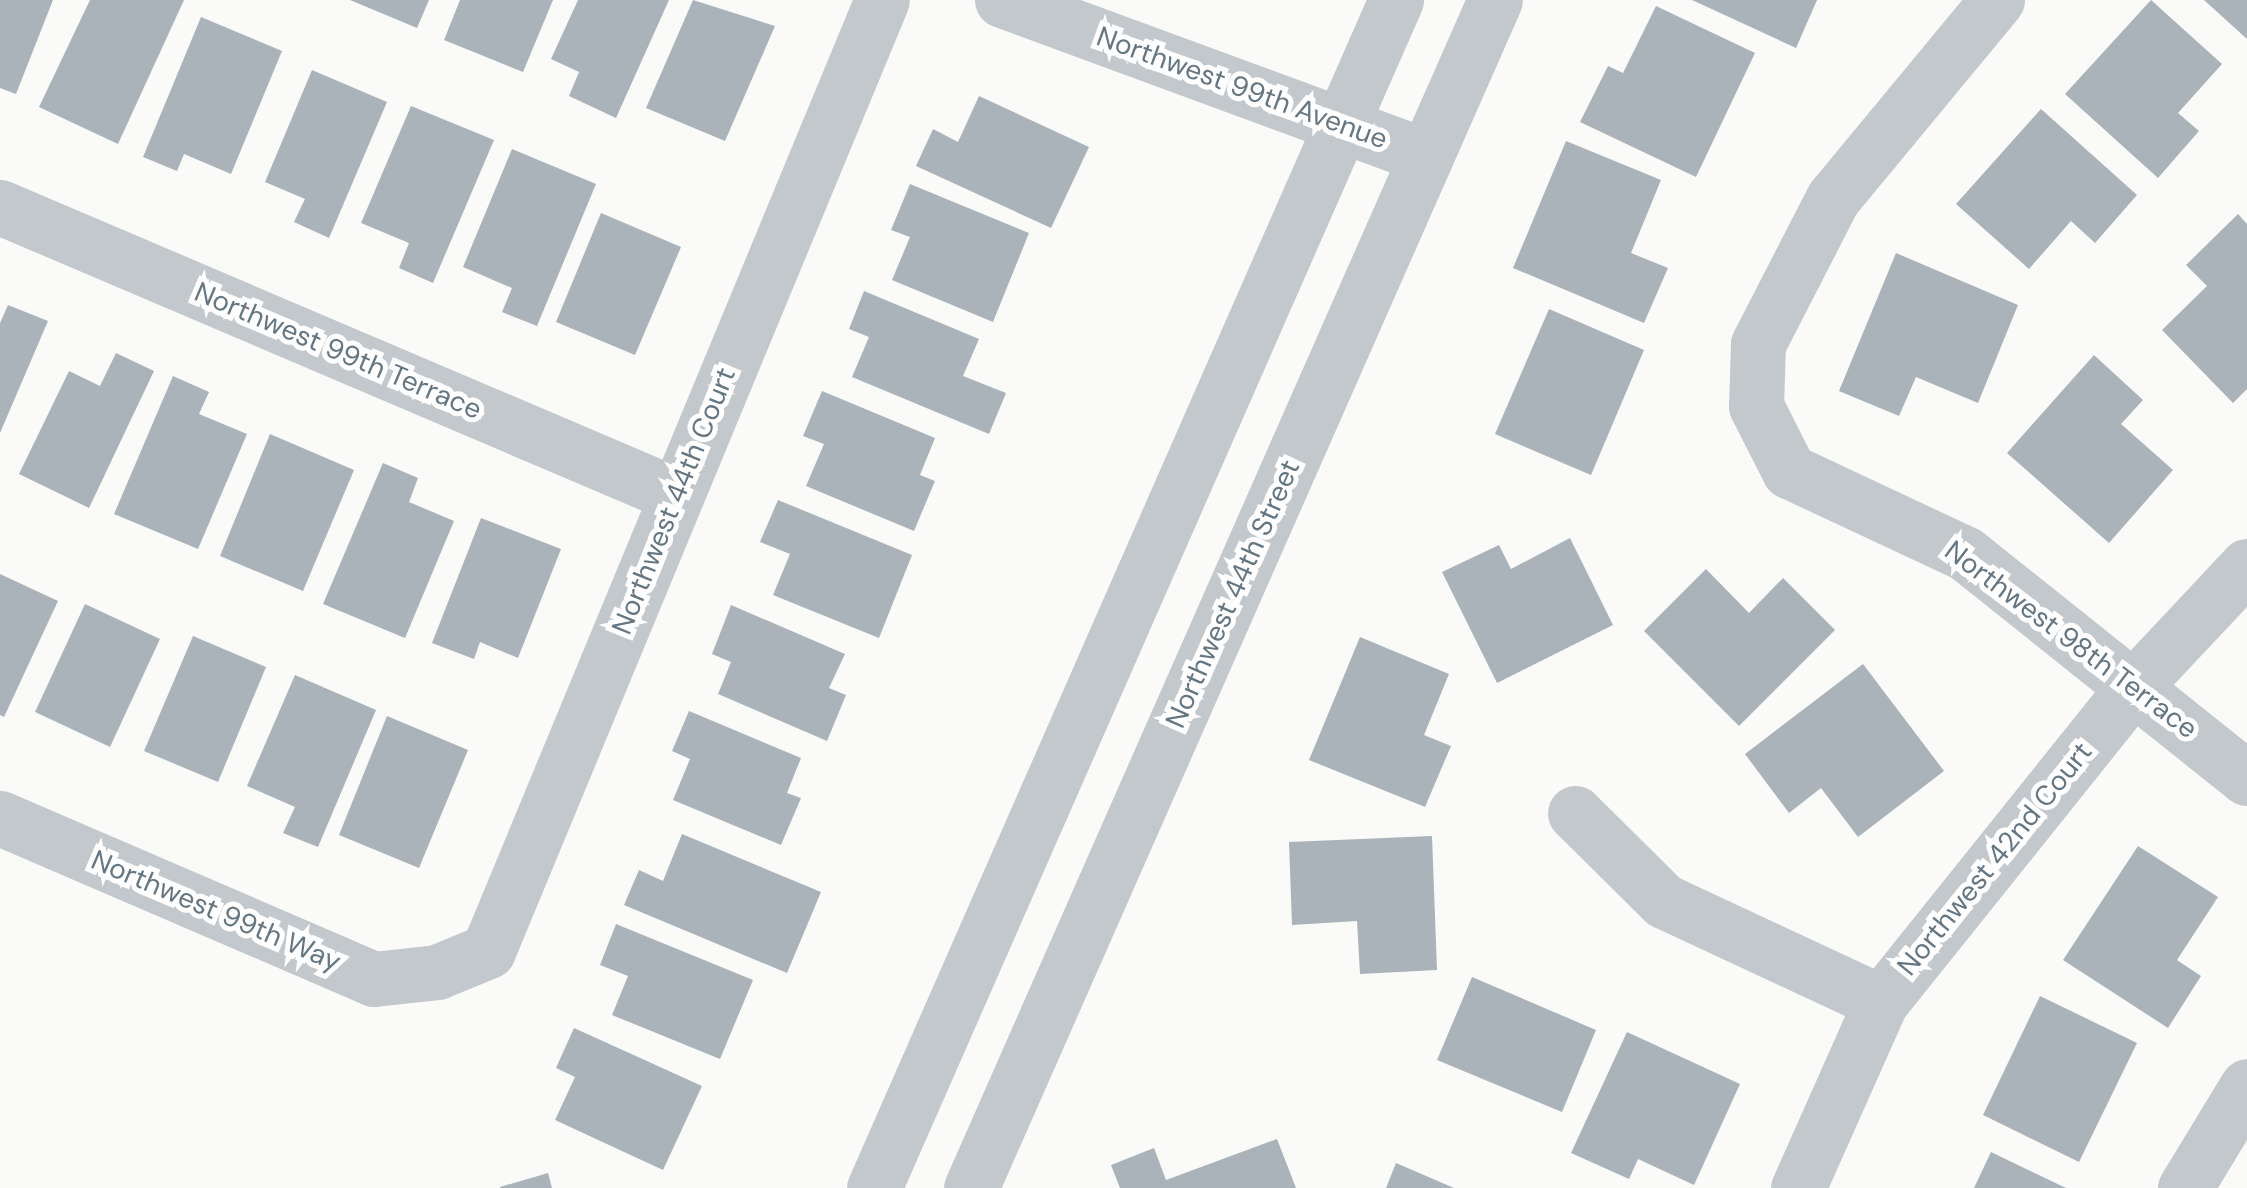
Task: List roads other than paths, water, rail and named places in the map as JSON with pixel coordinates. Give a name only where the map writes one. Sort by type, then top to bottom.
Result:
[{"type":"street","name":"Northwest 44th Court","points":[[437,972],[488,952],[882,0]]},
{"type":"street","name":"Northwest 99th Avenue","points":[[1002,0],[1426,156]]},
{"type":"street","points":[[874,1188],[1396,0]]},
{"type":"street","name":"Northwest 44th Street","points":[[971,1188],[1495,0]]},
{"type":"street","name":"Northwest 98th Terrace","points":[[1997,0],[1833,198],[1758,344],[1756,406],[1788,470],[1966,554],[2136,684],[2247,778]]},
{"type":"street","name":"Northwest 99th Terrace","points":[[0,207],[676,494]]},
{"type":"street","name":"Northwest 42nd Court","points":[[1798,1188],[1880,1002],[2136,684],[2247,566]]},
{"type":"street","points":[[1574,814],[1664,901],[1880,1002]]},
{"type":"street","name":"Northwest 99th Way","points":[[0,818],[374,979],[437,972]]},
{"type":"street","points":[[2185,1188],[2247,1086]]}]
